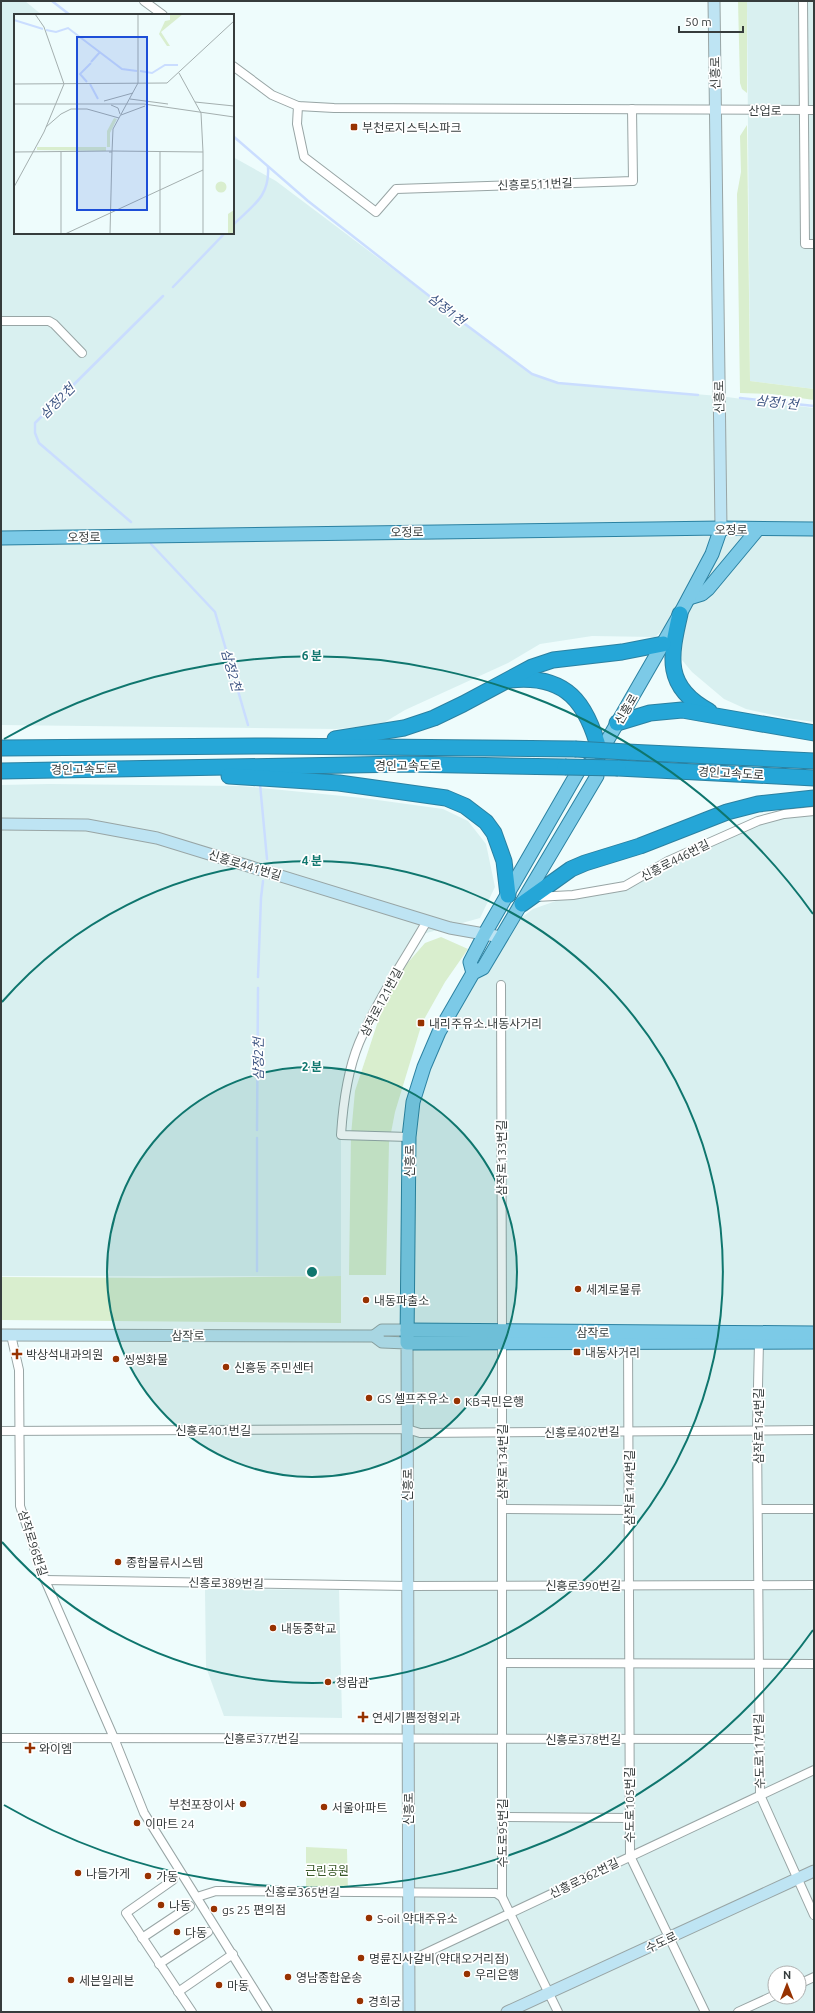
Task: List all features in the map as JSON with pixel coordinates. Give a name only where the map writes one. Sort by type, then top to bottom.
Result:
[{"type":"highway","points":[[680,614],[672,648],[674,670],[682,690],[690,699],[717,715]]},
{"type":"highway","points":[[267,746],[342,738],[404,728],[434,718],[463,704],[502,681],[532,667],[553,660],[622,652],[663,644]]},
{"type":"highway","points":[[502,681],[524,679],[545,681],[559,686],[571,694],[588,716],[593,727],[598,757]]},
{"type":"highway","points":[[617,723],[637,716],[682,710],[814,733]]},
{"type":"highway","name":"경인고속도로","points":[[1,748],[267,746],[575,749],[814,761]]},
{"type":"highway","name":"경인고속도로","points":[[1,770],[406,764],[618,768],[814,778]]},
{"type":"highway","points":[[136,769],[339,783],[446,798],[465,806],[476,813],[494,832],[504,861],[508,895]]},
{"type":"highway","points":[[528,901],[571,869],[640,846],[727,812],[758,804],[814,798]]},
{"type":"main road","name":"오정로","points":[[1,538],[721,528],[814,530]]},
{"type":"main road","name":"신흥로","points":[[407,1337],[409,1138],[414,1102],[424,1067],[439,1032],[473,973],[483,968],[501,937],[528,901],[597,776],[598,757],[689,598],[712,554],[721,528]]},
{"type":"main road","points":[[689,598],[702,594],[708,589],[758,529]]},
{"type":"main road","name":"신흥로","points":[[473,973],[470,962],[484,935],[579,770],[598,757]]},
{"type":"main road","name":"삼작로","points":[[628,1338],[814,1333]]},
{"type":"main road","name":"삼작로","points":[[407,1337],[628,1338],[814,1342]]},
{"type":"street","points":[[144,1],[162,14]]},
{"type":"street","name":"신흥로","points":[[714,1],[721,528]]},
{"type":"street","points":[[803,1],[805,244],[814,244]]},
{"type":"street","name":"산업로","points":[[234,67],[272,95],[298,106],[334,108],[814,110]]},
{"type":"street","name":"신흥로511번길","points":[[298,106],[296,124],[304,156],[376,212],[396,189],[633,181],[632,109]]},
{"type":"street","points":[[1,321],[48,321],[54,324],[82,352]]},
{"type":"street","name":"신흥로446번길","points":[[528,901],[625,886],[668,861],[758,821],[784,814],[814,812]]},
{"type":"street","name":"신흥로441번길","points":[[1,824],[86,825],[156,838],[427,921],[484,935],[501,937]]},
{"type":"street","name":"삼작로121번길","points":[[409,1138],[340,1135],[346,1086],[359,1044],[386,988],[427,921]]},
{"type":"street","name":"삼작로133번길","points":[[501,985],[502,1337]]},
{"type":"street","name":"삼작로","points":[[6,1335],[374,1336],[382,1330],[407,1337]]},
{"type":"street","name":"삼작로96번길","points":[[6,1335],[19,1370],[20,1506],[45,1580],[114,1738],[144,1813],[268,2012]]},
{"type":"street","name":"신흥로","points":[[407,1337],[409,2012]]},
{"type":"street","name":"삼작로134번길","points":[[502,1337],[502,1585]]},
{"type":"street","name":"삼작로144번길","points":[[628,1338],[629,1585]]},
{"type":"street","name":"삼작로154번길","points":[[759,1342],[757,1430],[759,1585]]},
{"type":"street","name":"신흥로401번길","points":[[1,1431],[407,1429]]},
{"type":"street","name":"신흥로402번길","points":[[407,1429],[420,1433],[814,1430]]},
{"type":"street","name":"삼작로134번길","points":[[502,1509],[629,1510]]},
{"type":"street","points":[[758,1509],[814,1509]]},
{"type":"street","name":"신흥로389번길","points":[[45,1580],[408,1586]]},
{"type":"street","name":"수도로95번길","points":[[502,1585],[502,1897],[558,2012]]},
{"type":"street","name":"수도로105번길","points":[[629,1585],[630,1856],[705,2012]]},
{"type":"street","name":"수도로117번길","points":[[759,1585],[760,1795],[814,1915]]},
{"type":"street","name":"신흥로390번길","points":[[408,1586],[814,1585]]},
{"type":"street","points":[[502,1663],[814,1664]]},
{"type":"street","name":"신흥로377번길","points":[[1,1738],[408,1739]]},
{"type":"street","name":"신흥로378번길","points":[[408,1739],[759,1739]]},
{"type":"street","name":"신흥로362번길","points":[[409,1961],[814,1770]]},
{"type":"street","points":[[502,1817],[630,1818]]},
{"type":"street","name":"수도로","points":[[507,2012],[814,1871]]},
{"type":"street","points":[[173,1880],[126,1913],[192,2012]]},
{"type":"street","name":"신흥로365번길","points":[[197,1897],[216,1891],[496,1893],[502,1897]]},
{"type":"street","points":[[142,1938],[190,1906]]},
{"type":"street","points":[[159,1964],[208,1932]]},
{"type":"street","points":[[178,1992],[233,1954]]},
{"type":"street","points":[[738,2012],[767,1999]]},
{"type":"shaded area","points":[[1,1],[25,1],[41,14],[14,14],[14,234],[234,234],[234,158],[276,181],[532,374],[558,383],[719,396],[814,408],[814,722],[786,718],[746,709],[724,699],[692,672],[672,648],[679,615],[655,637],[592,636],[540,644],[508,663],[405,710],[385,722],[366,726],[336,729],[1,725]]},
{"type":"shaded area","points":[[747,1],[814,1],[814,389],[750,381]]},
{"type":"shaded area","points":[[49,784],[240,786],[363,798],[443,809],[468,821],[486,844],[495,887],[480,918],[423,934],[399,966],[348,1073],[341,1135],[341,1276],[1,1276],[1,785]]},
{"type":"shaded area","points":[[814,813],[814,2012],[409,2012],[409,1137],[439,1032],[492,940],[533,909],[573,895],[625,886],[758,821]]},
{"type":"shaded area","name":"내동중학교","points":[[205,1589],[339,1590],[342,1718],[224,1716],[206,1667]]},
{"type":"green space","points":[[738,1],[747,1],[747,93],[742,89],[740,83]]},
{"type":"green space","points":[[747,125],[750,381],[814,389],[814,400],[772,394],[740,393],[737,194],[741,172],[740,136]]},
{"type":"green space","points":[[441,937],[468,949],[445,982],[422,1023],[395,1112],[389,1143],[386,1275],[349,1275],[351,1135],[355,1091],[391,982],[425,943]]},
{"type":"green space","points":[[341,1276],[341,1323],[1,1320],[1,1277],[157,1278]]},
{"type":"green space","name":"근린공원","points":[[306,1847],[347,1849],[348,1892],[306,1892]]},
{"type":"waterway","name":"삼정1천","points":[[52,1],[69,14]]},
{"type":"waterway","name":"삼정1천","points":[[234,137],[308,201],[465,324],[532,374],[558,383],[698,395]]},
{"type":"waterway","name":"삼정2천","points":[[234,224],[263,194],[268,177],[268,167]]},
{"type":"waterway","name":"삼정2천","points":[[173,287],[224,234]]},
{"type":"waterway","name":"삼정2천","points":[[131,522],[39,443],[35,433],[35,423],[163,296]]},
{"type":"waterway","name":"삼정1천","points":[[740,398],[814,406]]},
{"type":"waterway","name":"삼정2천","points":[[151,544],[215,612],[248,725]]},
{"type":"waterway","name":"삼정2천","points":[[260,784],[267,859]]},
{"type":"waterway","name":"삼정2천","points":[[258,977],[263,881]]},
{"type":"waterway","name":"삼정2천","points":[[257,1130],[258,988]]},
{"type":"waterway","name":"삼정2천","points":[[257,1138],[257,1271]]},
{"type":"place","name":"부천로지스틱스파크","points":[[354,127]]},
{"type":"place","name":"내리주유소.내동사거리","points":[[421,1023]]},
{"type":"place","name":"세계로물류","points":[[578,1289]]},
{"type":"place","name":"내동파출소","points":[[366,1300]]},
{"type":"place","name":"내동사거리","points":[[577,1352]]},
{"type":"place","name":"박상석내과의원","points":[[17,1354]]},
{"type":"place","name":"씽씽화물","points":[[116,1359]]},
{"type":"place","name":"신흥동 주민센터","points":[[226,1367]]},
{"type":"place","name":"GS 셀프주유소","points":[[369,1398]]},
{"type":"place","name":"KB국민은행","points":[[457,1401]]},
{"type":"place","name":"종합물류시스템","points":[[118,1562]]},
{"type":"place","name":"내동중학교","points":[[273,1628]]},
{"type":"place","name":"청람관","points":[[328,1682]]},
{"type":"place","name":"연세기쁨정형외과","points":[[363,1717]]},
{"type":"place","name":"와이엠","points":[[30,1748]]},
{"type":"place","name":"부천포장이사","points":[[243,1804]]},
{"type":"place","name":"서울아파트","points":[[324,1807]]},
{"type":"place","name":"이마트 24","points":[[137,1823]]},
{"type":"place","name":"나들가게","points":[[78,1873]]},
{"type":"place","name":"가동","points":[[148,1876]]},
{"type":"place","name":"나동","points":[[161,1905]]},
{"type":"place","name":"gs 25 편의점","points":[[214,1909]]},
{"type":"place","name":"S-oil 약대주유소","points":[[369,1918]]},
{"type":"place","name":"다동","points":[[177,1932]]},
{"type":"place","name":"명륜진사갈비(약대오거리점)","points":[[361,1958]]},
{"type":"place","name":"우리은행","points":[[467,1974]]},
{"type":"place","name":"영남종합운송","points":[[288,1977]]},
{"type":"place","name":"세븐일레븐","points":[[71,1980]]},
{"type":"place","name":"마동","points":[[219,1985]]},
{"type":"place","name":"경희궁","points":[[360,2001]]}]
